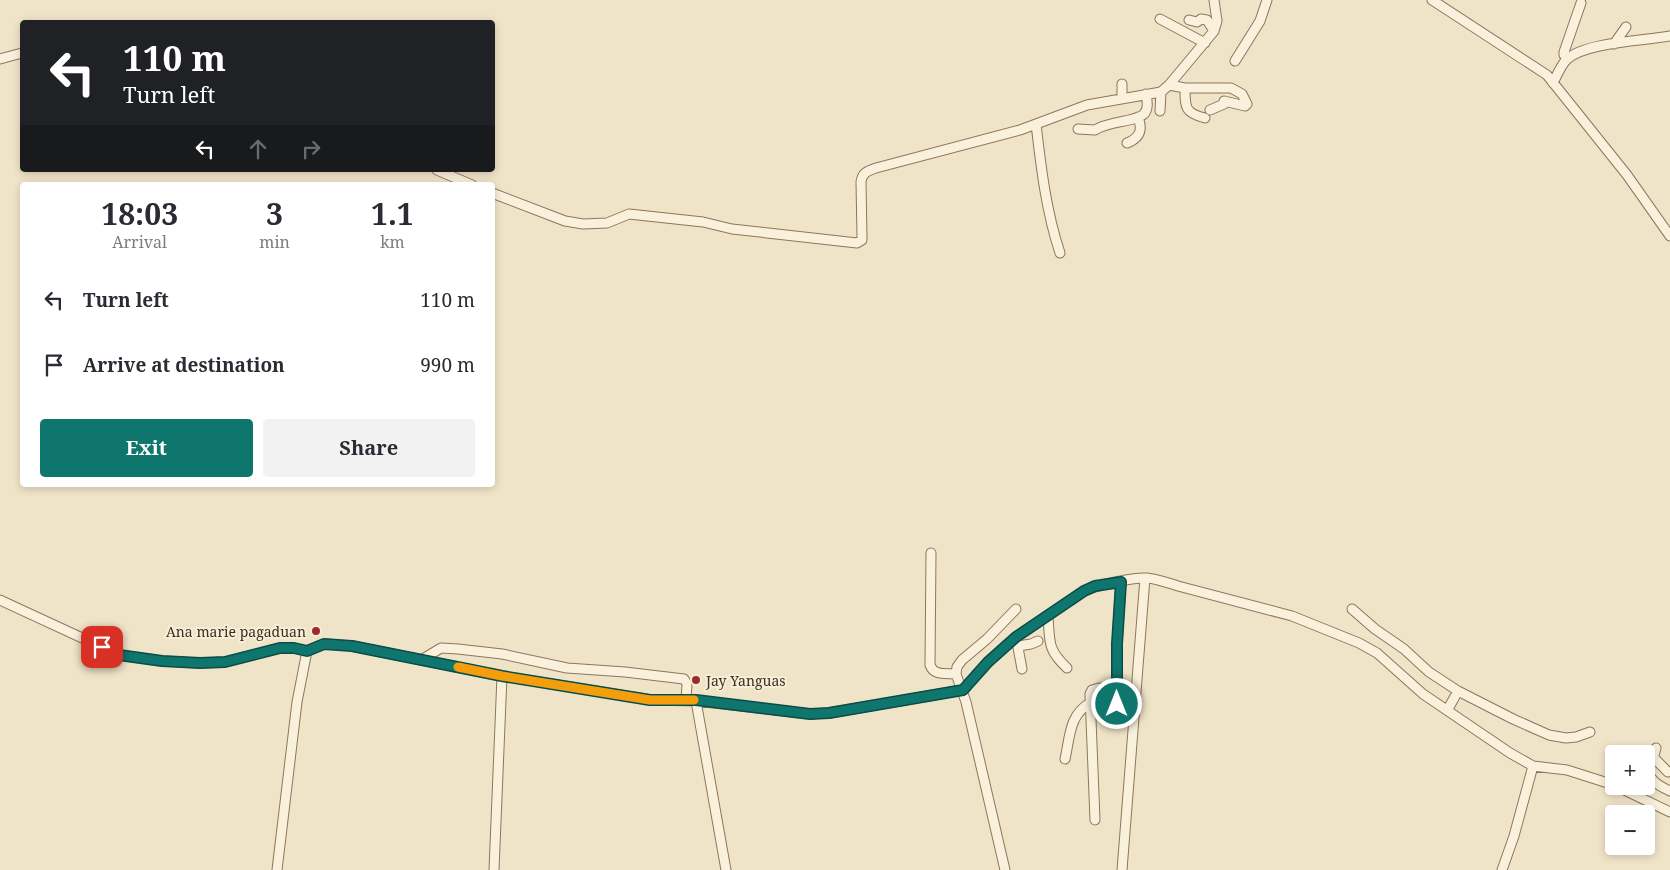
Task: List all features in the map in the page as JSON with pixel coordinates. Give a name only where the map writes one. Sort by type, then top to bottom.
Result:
[{"type":"street","points":[[495,194],[565,221],[582,224],[607,223],[629,214],[703,222],[732,229],[857,243],[860,242],[862,237],[861,182],[862,175],[865,172],[977,142],[1036,124],[1087,105],[1161,92],[1214,31],[1217,22],[1214,0]]},
{"type":"street","points":[[1234,61],[1260,21],[1268,0]]},
{"type":"street","points":[[1432,0],[1547,75],[1627,175],[1670,236]]},
{"type":"street","points":[[1569,58],[1564,55],[1564,52],[1581,2]]},
{"type":"street","points":[[1160,19],[1205,42]]},
{"type":"street","points":[[1189,20],[1197,22],[1201,19],[1207,20],[1214,31]]},
{"type":"street","points":[[1614,44],[1626,27]]},
{"type":"street","points":[[1553,83],[1561,68],[1569,58],[1576,54],[1593,48],[1670,36]]},
{"type":"street","points":[[0,59],[20,54]]},
{"type":"street","points":[[1122,84],[1122,98]]},
{"type":"street","points":[[1169,85],[1185,88],[1231,88],[1237,90],[1245,98],[1247,104],[1245,106],[1224,105],[1208,114],[1191,114],[1187,109],[1185,88]]},
{"type":"street","points":[[1222,88],[1224,105]]},
{"type":"street","points":[[1160,111],[1161,92]]},
{"type":"street","points":[[1078,129],[1094,130],[1102,125],[1144,114],[1148,103],[1146,94]]},
{"type":"street","points":[[1127,143],[1134,140],[1140,134],[1141,124],[1138,117]]},
{"type":"street","points":[[1036,124],[1042,172],[1054,234],[1060,253]]},
{"type":"street","points":[[442,172],[465,182]]},
{"type":"street","points":[[931,553],[930,664],[932,671],[937,673],[956,674]]},
{"type":"street","points":[[1122,870],[1145,578]]},
{"type":"street","points":[[0,600],[119,655],[162,661],[225,662],[280,648],[294,648],[307,651],[324,644],[352,646],[502,676],[650,700],[691,700],[820,714],[963,690],[988,662],[1084,591],[1095,586],[1145,578],[1161,580],[1292,616],[1359,643],[1377,653],[1423,694],[1449,708],[1494,742],[1533,766],[1567,770],[1605,783]]},
{"type":"street","points":[[1117,719],[1121,582]]},
{"type":"street","points":[[1005,870],[963,690],[956,674],[957,667],[962,660],[1016,609]]},
{"type":"street","points":[[1352,609],[1375,629],[1404,649],[1429,672],[1457,692],[1549,735],[1566,738],[1590,732]]},
{"type":"street","points":[[1048,616],[1051,648],[1054,655],[1067,668]]},
{"type":"street","points":[[1017,642],[1031,644],[1038,641]]},
{"type":"street","points":[[1017,642],[1022,669]]},
{"type":"street","points":[[421,660],[441,648],[458,649],[502,654],[567,668],[684,679],[691,700],[726,870]]},
{"type":"street","points":[[277,870],[297,702],[307,651]]},
{"type":"street","points":[[494,870],[502,676]]},
{"type":"street","points":[[1095,820],[1090,694],[1092,690],[1099,688],[1117,690]]},
{"type":"street","points":[[1449,708],[1457,692]]},
{"type":"street","points":[[1065,759],[1074,718],[1081,708],[1090,703]]},
{"type":"street","points":[[1655,753],[1656,748]]},
{"type":"street","points":[[1655,759],[1668,772]]},
{"type":"street","points":[[1502,870],[1514,836],[1533,766]]},
{"type":"street","points":[[1655,783],[1670,791]]},
{"type":"street","points":[[1634,795],[1670,812]]},
{"type":"slow traffic","points":[[458,667],[650,700],[694,700]]},
{"type":"place","name":"Ana marie pagaduan","points":[[316,631]]},
{"type":"place","name":"Jay Yanguas","points":[[696,680]]},
{"type":"route","points":[[102,647],[119,655],[162,661],[200,663],[225,662],[280,648],[294,648],[307,651],[324,644],[352,646],[502,676],[650,700],[696,700],[810,714],[829,713],[963,690],[988,662],[1016,637],[1084,591],[1095,586],[1121,582],[1117,644],[1117,704]]}]
